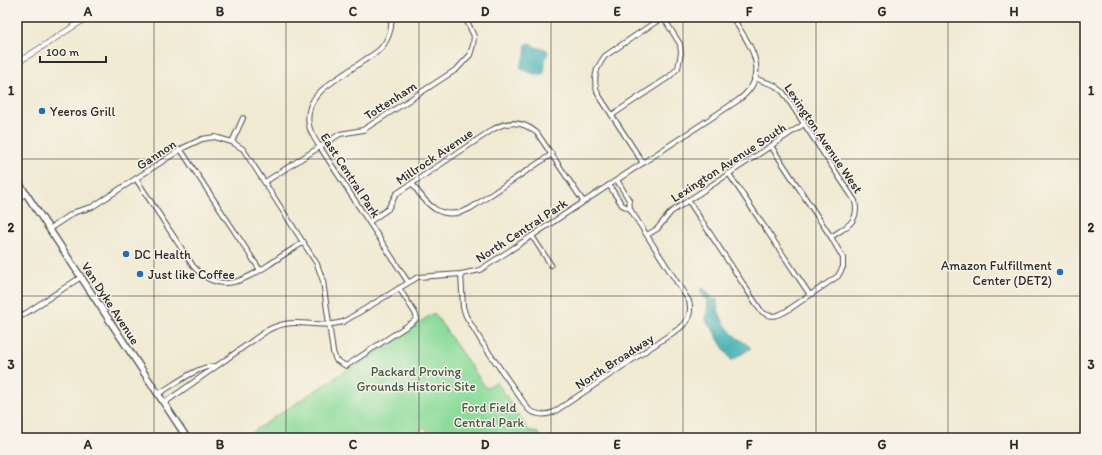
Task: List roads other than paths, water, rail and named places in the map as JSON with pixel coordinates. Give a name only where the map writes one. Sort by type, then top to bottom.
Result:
[{"type":"main road","name":"Van Dyke Avenue","points":[[17,180],[187,438]]},
{"type":"street","points":[[17,63],[88,17]]},
{"type":"street","name":"East Central Park","points":[[391,17],[389,34],[384,44],[378,51],[320,91],[309,112],[309,127],[320,147],[408,282]]},
{"type":"street","name":"Tottenham","points":[[265,182],[340,134],[363,130],[457,69],[470,55],[473,46],[474,36],[465,17]]},
{"type":"street","points":[[612,115],[669,77],[678,68],[681,53],[680,44],[663,17],[605,56],[599,64],[594,82],[598,94],[643,163]]},
{"type":"street","points":[[732,17],[754,53],[756,65],[754,78]]},
{"type":"street","name":"North Central Park","points":[[164,403],[215,366],[268,330],[277,326],[297,322],[328,325],[343,322],[408,282],[423,276],[461,274],[480,270],[740,99],[752,84],[754,78]]},
{"type":"street","name":"Lexington Avenue West","points":[[754,78],[779,88],[855,202],[857,209],[854,219],[850,225],[831,237]]},
{"type":"street","points":[[232,142],[243,118]]},
{"type":"street","name":"Millrock Avenue","points":[[369,222],[385,211],[396,194],[496,127],[509,123],[521,124],[530,127],[537,133],[552,154]]},
{"type":"street","name":"Lexington Avenue South","points":[[647,235],[662,224],[671,212],[804,124]]},
{"type":"street","name":"Gannon","points":[[49,229],[75,212],[92,207],[181,150],[202,139],[215,138],[232,142],[243,149],[304,242],[320,270],[323,281],[328,325],[336,360],[346,366],[417,318],[399,288]]},
{"type":"street","points":[[688,200],[759,309],[768,315],[776,316],[781,314],[836,278],[842,270],[844,262],[842,254],[771,146]]},
{"type":"street","points":[[181,150],[260,270]]},
{"type":"street","points":[[412,183],[423,200],[433,209],[445,213],[460,213],[471,208],[552,154],[583,202]]},
{"type":"street","points":[[729,174],[810,295]]},
{"type":"street","points":[[136,179],[193,266],[205,276],[219,282],[230,283],[241,281],[304,242]]},
{"type":"street","points":[[616,180],[629,200],[630,209],[647,235]]},
{"type":"street","points":[[609,185],[622,205],[630,209]]},
{"type":"street","points":[[616,196],[623,190]]},
{"type":"street","points":[[17,199],[26,194]]},
{"type":"street","name":"North Broadway","points":[[461,274],[463,307],[466,316],[525,406],[531,411],[540,414],[548,414],[554,412],[685,324],[690,313],[688,301],[647,235]]},
{"type":"street","points":[[532,236],[551,265]]},
{"type":"street","points":[[17,319],[81,278]]},
{"type":"street","name":"North Central Park","points":[[158,394],[206,366],[215,366]]},
{"type":"water","points":[[529,43],[548,51],[544,72],[542,75],[527,72],[520,67],[525,55],[526,45]]},
{"type":"water","points":[[703,288],[714,300],[717,299],[719,313],[730,331],[751,348],[733,360],[731,360],[714,331],[707,323],[708,303],[701,291]]},
{"type":"place","name":"Yeeros Grill","points":[[42,111]]},
{"type":"place","name":"DC Health","points":[[126,254]]},
{"type":"place","name":"Amazon Fulfillment Center (DET2)","points":[[1060,272]]},
{"type":"place","name":"Just like Coffee","points":[[140,274]]},
{"type":"park label","name":"Packard Proving Grounds Historic Site","points":[[416,378]]},
{"type":"park label","name":"Ford Field Central Park","points":[[489,414]]}]
